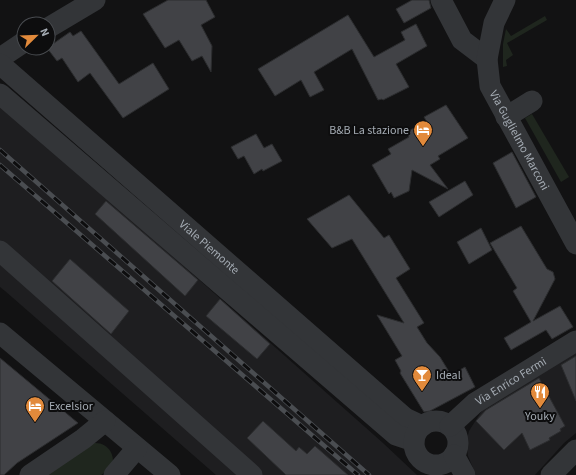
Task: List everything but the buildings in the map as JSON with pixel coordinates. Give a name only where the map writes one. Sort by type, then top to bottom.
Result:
[{"type":"street","points":[[56,23],[95,0]]},
{"type":"street","points":[[441,0],[462,40],[487,59]]},
{"type":"street","name":"Via Guglielmo Marconi","points":[[505,0],[494,24],[487,59],[490,86],[576,244]]},
{"type":"street","points":[[0,58],[16,47]]},
{"type":"street","name":"Viale Piemonte","points":[[0,64],[405,418],[418,434]]},
{"type":"street","name":"Viale Piemonte","points":[[0,94],[396,435],[418,434]]},
{"type":"street","points":[[506,117],[532,101]]},
{"type":"street","points":[[0,251],[252,475]]},
{"type":"street","points":[[0,333],[170,475]]},
{"type":"street","name":"Via Enrico Fermi","points":[[450,426],[475,403],[576,341]]},
{"type":"street","points":[[30,475],[83,439],[105,421]]},
{"type":"street","points":[[446,465],[458,442],[455,433],[450,426],[436,421],[418,434],[416,451],[421,459],[429,464],[446,465],[465,475]]},
{"type":"street","points":[[114,475],[137,448]]},
{"type":"street","points":[[551,475],[576,450]]},
{"type":"shaded area","points":[[545,16],[547,20],[507,43],[513,55],[506,60],[507,66],[503,67],[503,44],[506,29],[511,36]]},
{"type":"shaded area","points":[[0,103],[383,443],[417,475],[216,475],[0,287]]},
{"type":"shaded area","points":[[532,114],[569,177],[561,182],[525,118]]},
{"type":"shaded area","points":[[576,348],[576,433],[564,443],[535,475],[476,475],[468,456],[466,442],[469,431],[483,409]]},
{"type":"shaded area","points":[[94,443],[99,443],[107,447],[110,451],[113,459],[111,469],[101,475],[45,475]]},
{"type":"railway","points":[[0,150],[369,475]]},
{"type":"railway","points":[[0,165],[358,475]]},
{"type":"place","name":"B&B La stazione","points":[[423,147]]},
{"type":"place","name":"Ideal","points":[[422,392]]},
{"type":"place","name":"Youky","points":[[540,409]]},
{"type":"place","name":"Excelsior","points":[[35,423]]}]
